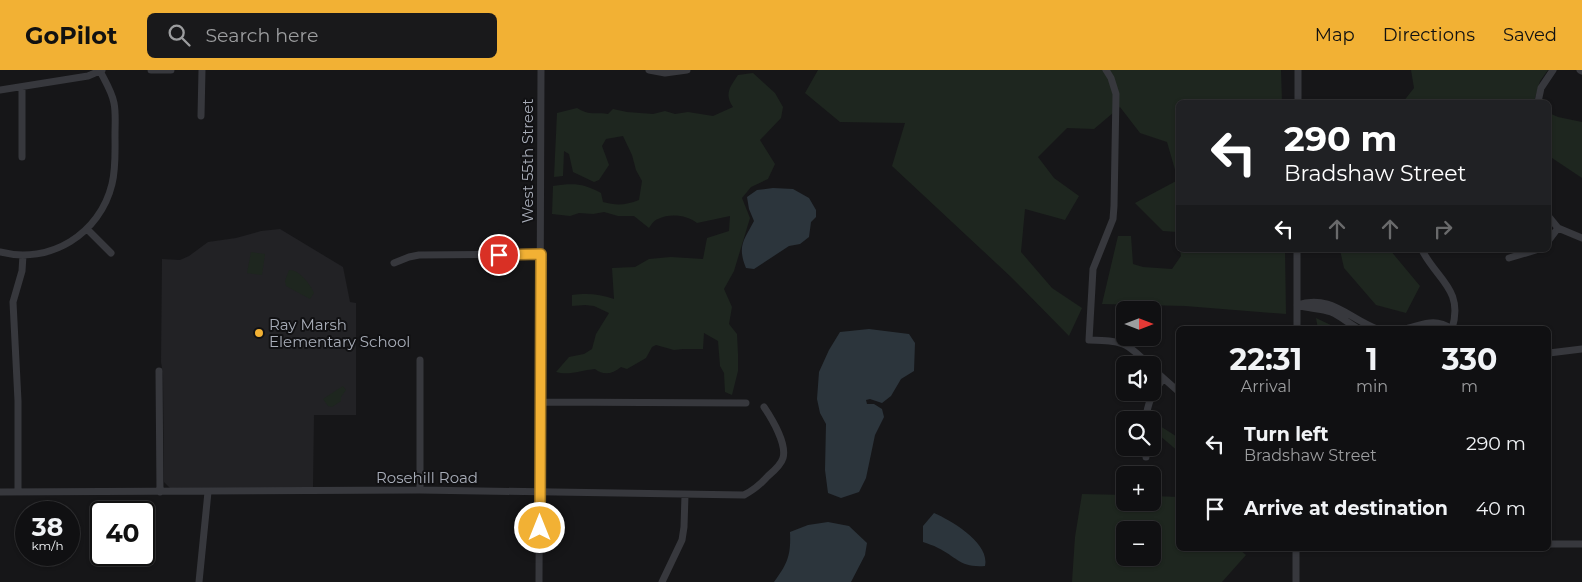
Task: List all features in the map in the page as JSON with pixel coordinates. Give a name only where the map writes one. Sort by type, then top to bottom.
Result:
[{"type":"street","points":[[151,70],[171,70]]},
{"type":"street","points":[[201,116],[202,70]]},
{"type":"street","name":"West 55th Street","points":[[540,582],[541,70]]},
{"type":"street","points":[[649,70],[665,73],[687,70]]},
{"type":"street","points":[[1106,70],[1111,78],[1116,94],[1114,206],[1112,219],[1093,269],[1089,340],[1123,343],[1140,356]]},
{"type":"street","points":[[1298,70],[1298,100]]},
{"type":"street","points":[[1538,100],[1541,88],[1553,70]]},
{"type":"street","points":[[0,90],[88,76],[101,71],[114,103],[115,167],[108,198],[87,229],[74,239],[62,247],[37,254],[23,255],[0,252]]},
{"type":"street","points":[[22,87],[22,157]]},
{"type":"street","points":[[1551,219],[1558,228],[1582,238]]},
{"type":"street","points":[[1551,237],[1558,228]]},
{"type":"street","points":[[87,229],[111,253]]},
{"type":"street","points":[[1297,252],[1297,326]]},
{"type":"street","points":[[1423,252],[1452,291],[1456,304],[1453,326]]},
{"type":"street","points":[[1509,258],[1529,252]]},
{"type":"street","points":[[394,263],[420,255],[541,254]]},
{"type":"street","points":[[18,492],[18,419],[13,302],[22,271],[23,255]]},
{"type":"street","points":[[1297,304],[1307,302],[1328,303],[1344,310],[1367,326]]},
{"type":"street","points":[[1297,304],[1307,309],[1332,312],[1353,326]]},
{"type":"street","points":[[1416,326],[1442,322],[1448,326]]},
{"type":"street","points":[[1551,353],[1582,349]]},
{"type":"street","points":[[420,360],[420,490]]},
{"type":"street","points":[[159,371],[160,492]]},
{"type":"street","points":[[1147,411],[1151,395],[1163,379],[1176,390]]},
{"type":"street","points":[[540,402],[746,403]]},
{"type":"street","name":"Rosehill Road","points":[[0,492],[420,490],[744,495],[756,489],[780,464],[784,451],[780,438],[764,407]]},
{"type":"street","points":[[199,582],[208,492]]},
{"type":"street","points":[[662,582],[680,546],[685,523],[685,495]]},
{"type":"street","points":[[1551,544],[1582,544]]},
{"type":"street","points":[[1296,551],[1296,582]]},
{"type":"shaded area","points":[[818,70],[1281,70],[1282,100],[1176,100],[1176,173],[1167,142],[1140,133],[1120,107],[1094,129],[1067,128],[1038,157],[1054,178],[1079,196],[1065,220],[1025,209],[1021,252],[1052,288],[1082,308],[1069,336],[1011,277],[892,166],[905,123],[840,122],[805,93]]},
{"type":"shaded area","points":[[1411,70],[1548,70],[1540,81],[1535,100],[1405,100],[1414,88]]},
{"type":"shaded area","points":[[753,73],[775,93],[783,107],[781,118],[760,140],[775,164],[768,179],[751,187],[742,198],[750,218],[734,271],[724,289],[732,307],[729,324],[737,334],[738,371],[732,395],[725,392],[724,373],[720,366],[718,341],[704,333],[703,349],[674,350],[656,345],[652,347],[646,358],[627,369],[621,367],[608,373],[602,373],[595,369],[570,373],[556,372],[569,357],[584,354],[592,349],[596,334],[609,313],[594,306],[572,306],[572,295],[593,294],[614,299],[612,268],[635,267],[649,259],[671,257],[703,259],[707,238],[729,231],[730,216],[697,223],[683,217],[668,216],[655,220],[649,228],[634,216],[618,216],[604,212],[593,214],[579,213],[570,216],[552,214],[553,186],[572,184],[589,187],[601,193],[603,202],[621,204],[639,200],[642,181],[623,136],[606,139],[602,146],[609,165],[599,180],[594,182],[573,172],[569,154],[564,151],[563,176],[554,177],[557,113],[577,108],[585,112],[608,114],[613,109],[653,114],[665,111],[675,114],[688,112],[713,116],[733,107],[729,98],[729,91],[738,75]]},
{"type":"shaded area","points":[[1551,114],[1582,122],[1582,178],[1551,157]]},
{"type":"shaded area","points":[[1176,181],[1176,232],[1163,231],[1135,203]]},
{"type":"shaded area","points":[[773,188],[793,189],[809,198],[816,210],[816,217],[811,222],[809,237],[800,244],[789,246],[754,269],[746,268],[742,248],[754,221],[747,197],[757,190]]},
{"type":"shaded area","name":"Ray Marsh Elementary School","points":[[280,229],[343,267],[350,302],[356,303],[356,415],[314,415],[313,487],[170,488],[164,482],[163,375],[161,362],[162,259],[180,260],[189,256],[208,242]]},
{"type":"shaded area","points":[[1118,236],[1131,236],[1133,264],[1143,267],[1172,269],[1181,256],[1180,252],[1285,252],[1286,314],[1161,305],[1161,301],[1116,301],[1116,304],[1102,304]]},
{"type":"shaded area","points":[[251,252],[265,254],[262,275],[247,273]]},
{"type":"shaded area","points":[[1340,252],[1392,252],[1420,286],[1406,313],[1376,305],[1344,268]]},
{"type":"shaded area","points":[[289,270],[297,272],[307,282],[314,293],[310,299],[286,286],[285,281]]},
{"type":"shaded area","points":[[1316,318],[1333,326],[1317,326]]},
{"type":"shaded area","points":[[869,329],[909,334],[915,343],[914,371],[901,379],[891,396],[882,403],[870,399],[866,400],[867,404],[874,404],[882,409],[884,417],[875,435],[866,478],[859,492],[841,498],[828,493],[825,470],[826,424],[820,413],[817,399],[819,372],[840,332]]},
{"type":"shaded area","points":[[343,386],[346,390],[341,397],[341,401],[332,407],[328,406],[323,399]]},
{"type":"shaded area","points":[[1161,427],[1176,436],[1176,449],[1161,437]]},
{"type":"shaded area","points":[[1082,494],[1116,495],[1116,511],[1161,511],[1161,496],[1176,497],[1176,551],[1241,551],[1246,555],[1222,582],[1072,582],[1075,537]]},
{"type":"shaded area","points":[[934,513],[959,527],[976,541],[985,557],[985,566],[964,564],[944,551],[923,542],[923,526]]},
{"type":"shaded area","points":[[828,522],[849,526],[867,543],[865,555],[851,582],[774,582],[788,558],[790,532],[808,525]]},
{"type":"place","name":"Ray Marsh Elementary School","points":[[259,333]]},
{"type":"route","points":[[499,255],[541,254],[540,528]]}]
